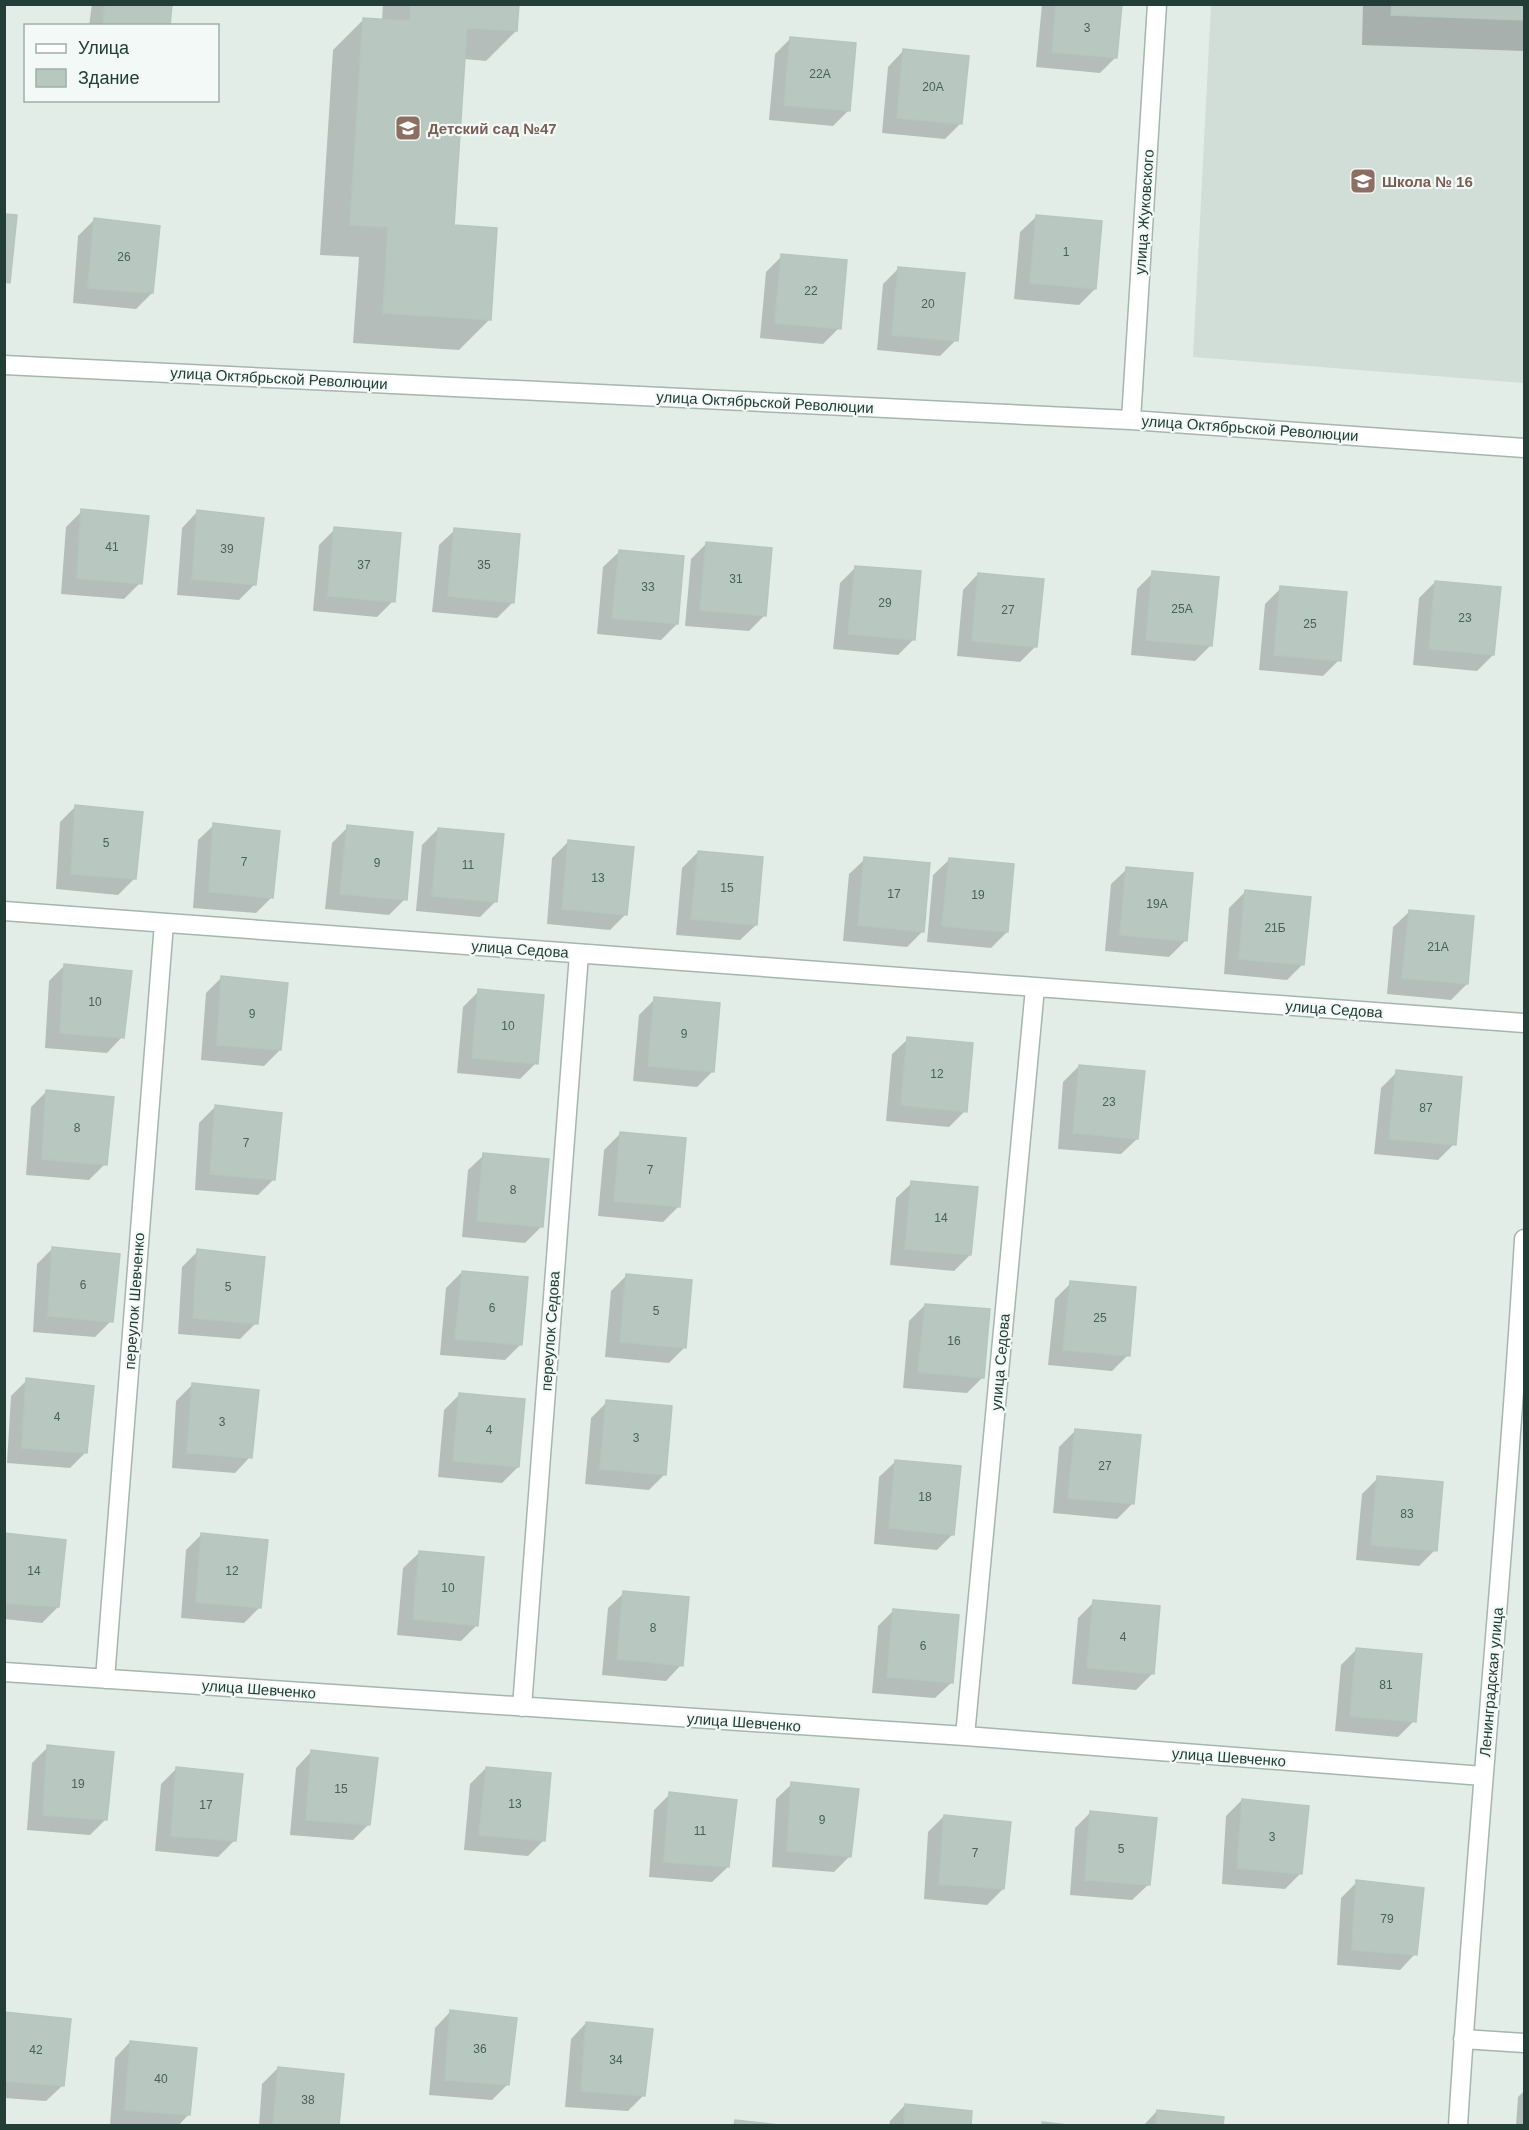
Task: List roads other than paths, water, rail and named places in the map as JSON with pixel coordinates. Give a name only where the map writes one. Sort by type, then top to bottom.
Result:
[{"type":"street","name":"улица Жуковского","points":[[1131,420],[1157,4]]},
{"type":"street","name":"улица Октябрьской Революции","points":[[4,365],[1131,420],[1524,448]]},
{"type":"street","name":"улица Седова","points":[[4,911],[1524,1023]]},
{"type":"street","name":"переулок Шевченко","points":[[105,1678],[164,923]]},
{"type":"street","name":"переулок Седова","points":[[522,1707],[579,954]]},
{"type":"street","name":"улица Седова","points":[[965,1737],[1035,988]]},
{"type":"street","name":"Ленинградская улица","points":[[1458,2126],[1483,1776],[1519,1410],[1524,1239]]},
{"type":"street","name":"улица Шевченко","points":[[4,1672],[965,1737],[1483,1776]]},
{"type":"street","points":[[1463,2039],[1524,2043]]},
{"type":"place","name":"Детский сад №47","points":[[408,128]]},
{"type":"place","name":"Школа № 16","points":[[1363,181]]}]
